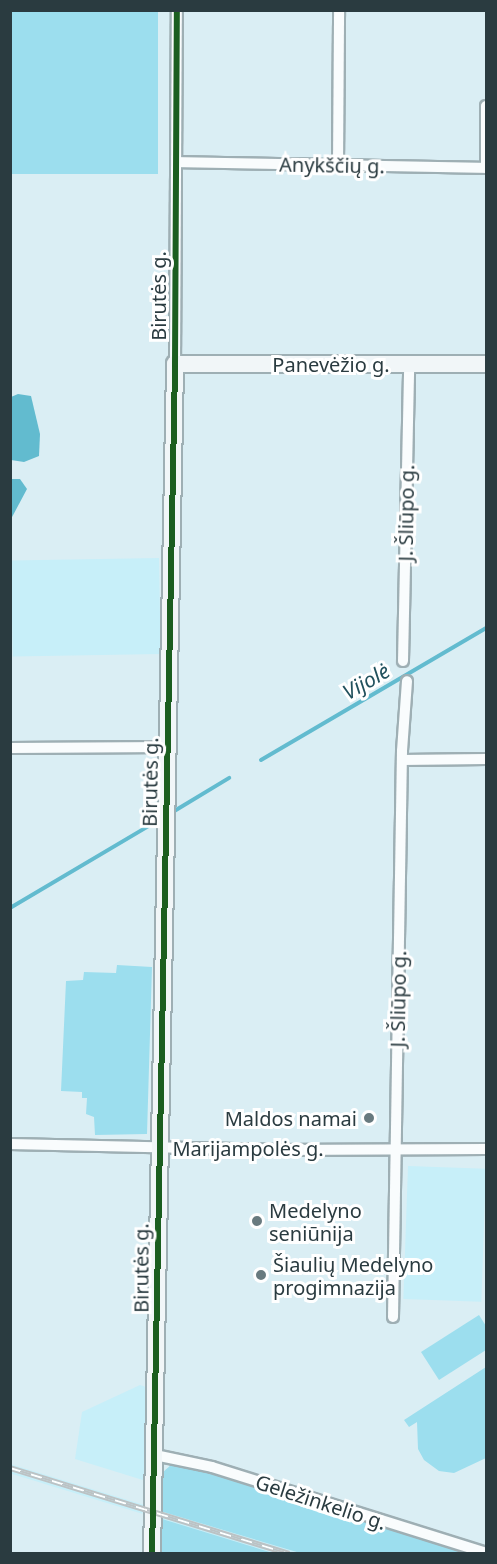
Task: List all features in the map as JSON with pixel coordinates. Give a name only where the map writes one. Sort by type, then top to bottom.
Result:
[{"type":"street","name":"Birutės g.","points":[[152,1554],[158,1148],[175,364],[177,10]]},
{"type":"street","points":[[338,165],[339,10]]},
{"type":"street","points":[[486,106],[486,168]]},
{"type":"street","name":"Anykščių g.","points":[[177,162],[486,168]]},
{"type":"street","name":"Panevėžio g.","points":[[175,364],[486,364]]},
{"type":"street","name":"J. Šliūpo g.","points":[[404,661],[409,364]]},
{"type":"street","name":"J. Šliūpo g.","points":[[393,1317],[402,760],[407,681]]},
{"type":"street","points":[[10,748],[167,747]]},
{"type":"street","points":[[402,760],[486,759]]},
{"type":"street","name":"Marijampolės g.","points":[[10,1144],[158,1148],[486,1149]]},
{"type":"street","name":"Geležinkelio g.","points":[[155,1455],[212,1467],[486,1553]]},
{"type":"shaded area","points":[[10,11],[158,11],[158,174],[10,174]]},
{"type":"shaded area","points":[[18,394],[31,396],[40,434],[39,456],[24,462],[11,460],[11,397]]},
{"type":"shaded area","points":[[11,479],[20,479],[27,489],[11,519]]},
{"type":"shaded area","points":[[159,558],[161,654],[13,657],[11,561]]},
{"type":"shaded area","points":[[117,965],[152,967],[147,1134],[95,1135],[94,1117],[86,1114],[87,1098],[82,1098],[82,1092],[61,1091],[66,981],[83,980],[84,972],[116,973]]},
{"type":"shaded area","points":[[408,1166],[486,1169],[481,1302],[403,1299]]},
{"type":"shaded area","points":[[479,1315],[486,1326],[486,1350],[439,1380],[421,1352]]},
{"type":"shaded area","points":[[486,1367],[486,1458],[454,1473],[439,1471],[424,1460],[418,1449],[417,1422],[409,1427],[404,1420]]},
{"type":"shaded area","points":[[140,1385],[149,1388],[146,1481],[75,1459],[82,1412]]},
{"type":"shaded area","points":[[10,1464],[145,1505],[142,1514],[10,1473]]},
{"type":"shaded area","points":[[172,1464],[187,1465],[276,1491],[471,1553],[300,1553],[160,1511],[162,1473]]},
{"type":"shaded area","points":[[160,1511],[300,1553],[273,1553],[159,1518]]},
{"type":"shaded area","points":[[159,1518],[273,1553],[159,1554]]},
{"type":"waterway","name":"Vijolė","points":[[261,760],[486,628]]},
{"type":"waterway","name":"Vijolė","points":[[171,813],[229,778]]},
{"type":"waterway","name":"Vijolė","points":[[10,908],[162,818]]},
{"type":"railway","points":[[10,1468],[289,1554]]},
{"type":"cycle path","points":[[152,1554],[175,364],[177,10]]},
{"type":"place","name":"Maldos namai","points":[[369,1118]]},
{"type":"place","name":"Medelyno seniūnija","points":[[257,1221]]},
{"type":"place","name":"Šiaulių Medelyno progimnazija","points":[[261,1275]]}]
